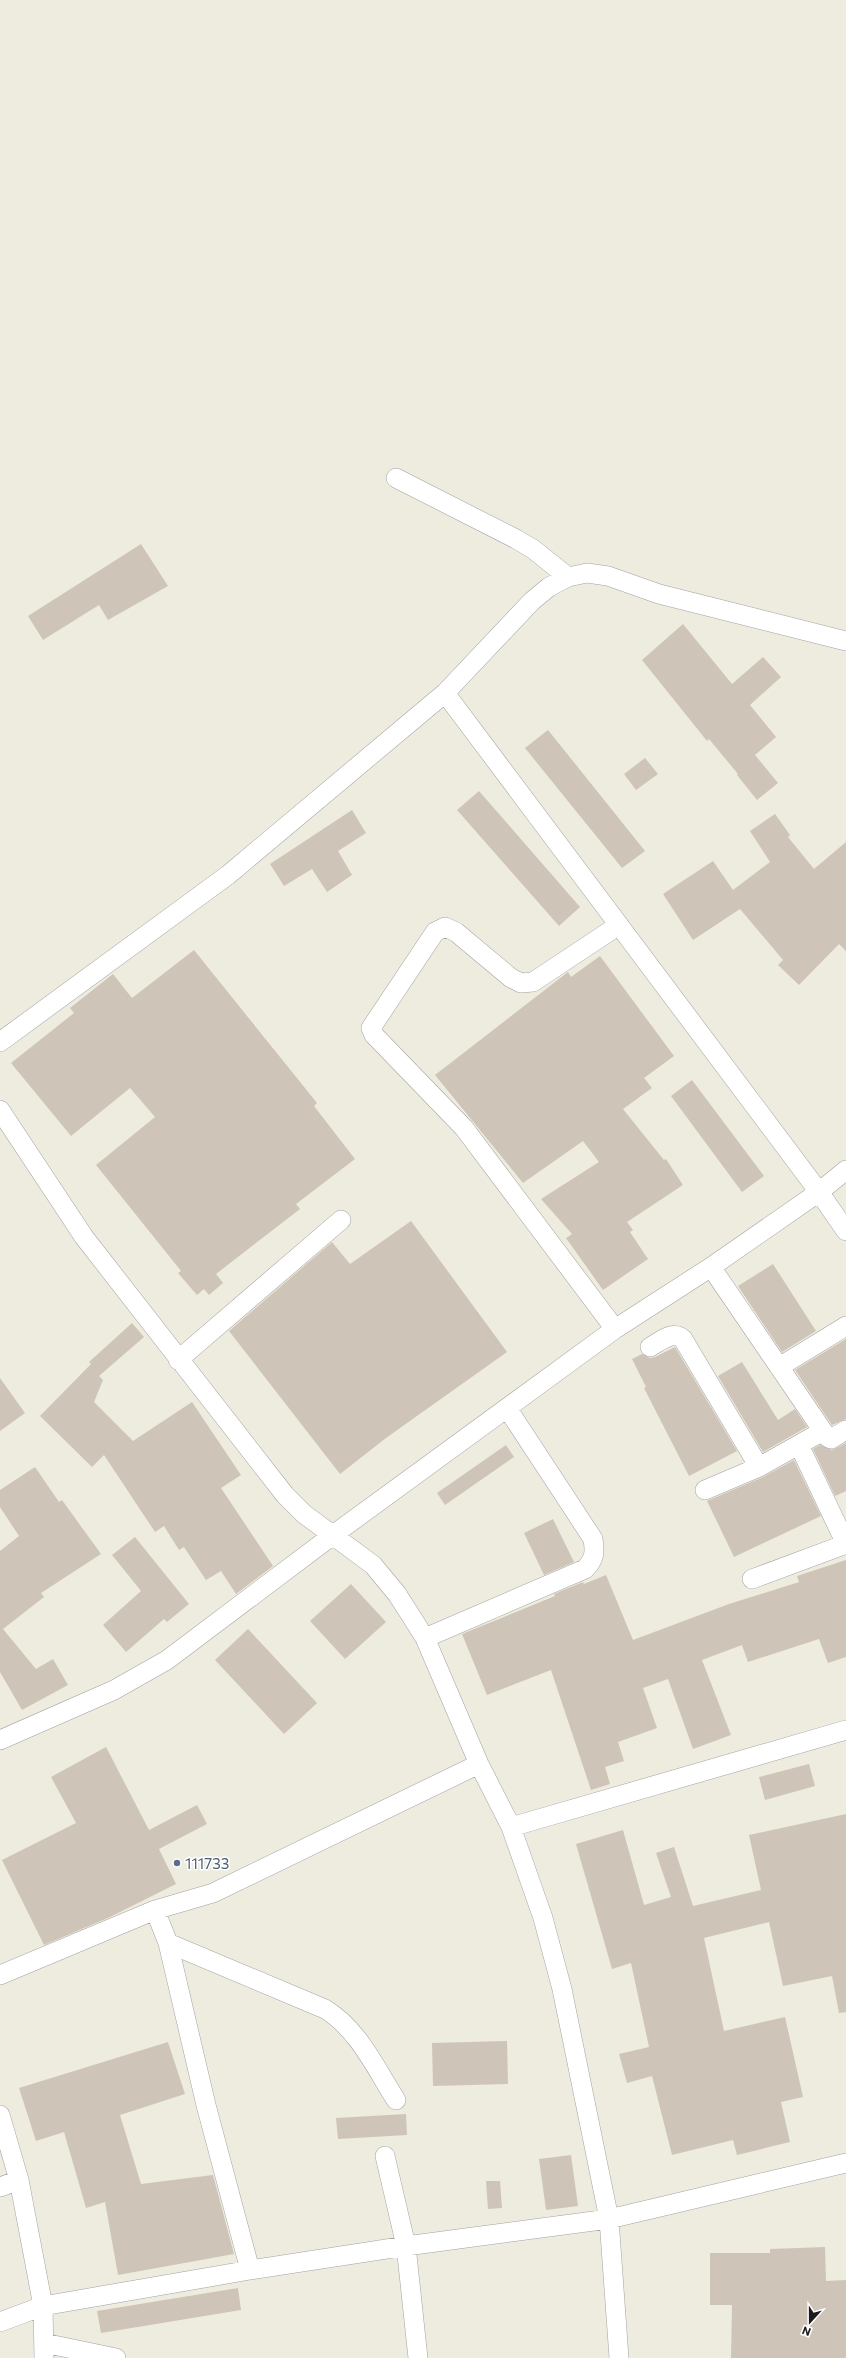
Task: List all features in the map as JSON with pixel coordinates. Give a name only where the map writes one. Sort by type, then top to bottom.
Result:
[{"type":"street","points":[[396,478],[516,539],[533,549],[568,577]]},
{"type":"street","points":[[0,1042],[228,875],[445,692],[548,587],[568,577],[587,573],[608,576],[659,594],[846,642]]},
{"type":"street","points":[[445,692],[846,1231]]},
{"type":"street","points":[[615,1329],[464,1128],[374,1035],[372,1028],[435,932],[445,927],[456,932],[511,978],[521,983],[533,982],[619,924]]},
{"type":"street","points":[[0,1110],[84,1237],[178,1360],[285,1495],[304,1514],[334,1535],[373,1566],[397,1594],[426,1638],[479,1764],[511,1827],[544,1918],[562,1989],[609,2219],[619,2358]]},
{"type":"street","points":[[0,1740],[114,1690],[167,1660],[334,1535],[615,1329],[711,1267],[818,1192],[846,1170]]},
{"type":"street","points":[[178,1360],[340,1220]]},
{"type":"street","points":[[711,1267],[827,1437],[831,1439],[846,1430]]},
{"type":"street","points":[[779,1367],[846,1326]]},
{"type":"street","points":[[650,1347],[674,1335],[678,1335],[683,1339],[759,1467]]},
{"type":"street","points":[[426,1638],[585,1569],[592,1562],[595,1553],[592,1539],[507,1408]]},
{"type":"street","points":[[705,1490],[759,1467],[824,1431]]},
{"type":"street","points":[[752,1579],[846,1544],[799,1445]]},
{"type":"street","points":[[511,1827],[846,1730]]},
{"type":"street","points":[[0,1975],[155,1910],[213,1893],[479,1764]]},
{"type":"street","points":[[155,1910],[168,1943],[206,2105],[250,2270]]},
{"type":"street","points":[[168,1943],[325,2009],[340,2018],[351,2029],[396,2100]]},
{"type":"street","points":[[0,2115],[19,2180],[43,2306],[44,2350],[116,2358]]},
{"type":"street","points":[[385,2156],[406,2246],[418,2358]]},
{"type":"street","points":[[0,2322],[43,2306],[250,2270],[406,2246],[609,2219],[846,2163]]},
{"type":"street","points":[[0,2187],[19,2180]]},
{"type":"building","points":[[141,544],[168,586],[108,620],[99,605],[43,640],[28,616]]},
{"type":"building","points":[[683,624],[732,684],[763,657],[781,677],[750,705],[776,737],[755,755],[778,783],[757,800],[737,775],[738,774],[709,739],[707,741],[642,660]]},
{"type":"building","points":[[548,730],[645,851],[622,868],[525,748]]},
{"type":"building","points":[[645,758],[658,774],[636,790],[624,774]]},
{"type":"building","points":[[479,791],[580,907],[559,926],[457,810]]},
{"type":"building","points":[[352,810],[366,833],[338,851],[352,875],[327,892],[312,869],[284,886],[270,864]]},
{"type":"building","points":[[775,814],[790,835],[788,837],[814,869],[846,842],[846,951],[839,944],[799,985],[778,965],[783,960],[740,909],[693,940],[663,894],[713,861],[733,890],[770,862],[750,831]]},
{"type":"building","points":[[194,950],[317,1103],[314,1106],[355,1159],[296,1204],[300,1209],[216,1274],[223,1283],[209,1295],[204,1289],[197,1295],[178,1273],[181,1271],[96,1165],[155,1117],[130,1088],[71,1136],[11,1063],[74,1013],[70,1008],[113,974],[132,998]]},
{"type":"building","points":[[600,956],[674,1056],[644,1078],[652,1088],[623,1109],[664,1160],[666,1159],[683,1185],[627,1222],[633,1230],[630,1232],[648,1259],[603,1290],[566,1238],[572,1234],[541,1199],[599,1162],[583,1141],[523,1183],[435,1075],[568,972],[571,977]]},
{"type":"building","points":[[692,1080],[764,1176],[742,1192],[671,1096]]},
{"type":"building","points":[[411,1221],[507,1352],[386,1438],[340,1474],[229,1331],[332,1242],[350,1264]]},
{"type":"building","points":[[773,1264],[816,1331],[782,1352],[738,1286]]},
{"type":"building","points":[[132,1323],[144,1337],[99,1376],[103,1380],[94,1402],[133,1441],[192,1402],[241,1475],[221,1488],[273,1566],[236,1594],[221,1571],[206,1580],[184,1547],[179,1550],[164,1526],[155,1532],[104,1455],[92,1467],[40,1416],[91,1364],[89,1362]]},
{"type":"building","points":[[846,1339],[846,1419],[832,1425],[795,1370]]},
{"type":"building","points":[[675,1347],[737,1451],[689,1476],[644,1388],[646,1387],[632,1359],[642,1354],[650,1358],[655,1357]]},
{"type":"building","points":[[742,1362],[778,1420],[795,1409],[807,1427],[763,1452],[718,1376]]},
{"type":"building","points":[[0,1378],[25,1413],[0,1431]]},
{"type":"building","points":[[846,1443],[846,1491],[835,1496],[813,1449],[820,1445],[832,1450]]},
{"type":"building","points":[[506,1445],[514,1457],[445,1505],[437,1493]]},
{"type":"building","points":[[794,1460],[821,1516],[734,1557],[707,1501],[763,1477]]},
{"type":"building","points":[[35,1467],[59,1502],[62,1500],[101,1554],[41,1593],[44,1597],[3,1629],[36,1669],[53,1659],[68,1685],[22,1710],[0,1672],[0,1551],[19,1536],[0,1507],[0,1490]]},
{"type":"building","points":[[553,1519],[574,1562],[544,1575],[524,1533]]},
{"type":"building","points":[[135,1537],[189,1604],[167,1622],[164,1619],[126,1652],[103,1625],[141,1591],[112,1555]]},
{"type":"building","points":[[846,1560],[846,1657],[828,1663],[819,1639],[748,1662],[742,1645],[702,1660],[731,1735],[693,1749],[668,1679],[643,1688],[657,1728],[618,1742],[624,1761],[605,1767],[610,1784],[591,1790],[551,1670],[487,1695],[462,1634],[555,1596],[554,1594],[583,1582],[584,1584],[606,1575],[633,1640],[729,1604],[799,1582],[797,1576]]},
{"type":"building","points":[[351,1584],[386,1622],[345,1659],[310,1621]]},
{"type":"building","points":[[248,1629],[317,1703],[284,1734],[215,1660]]},
{"type":"building","points":[[106,1747],[149,1830],[197,1805],[207,1824],[159,1849],[176,1884],[110,1917],[44,1945],[2,1860],[76,1823],[51,1777]]},
{"type":"building","points":[[809,1764],[815,1786],[765,1800],[759,1777]]},
{"type":"building","points":[[846,1814],[846,2012],[839,2013],[832,1976],[783,1986],[769,1922],[704,1938],[724,2031],[785,2017],[803,2097],[781,2102],[790,2142],[737,2155],[733,2140],[672,2155],[652,2076],[627,2083],[619,2054],[649,2047],[631,1963],[612,1969],[576,1844],[623,1830],[644,1905],[671,1897],[656,1853],[674,1847],[693,1906],[761,1890],[749,1835]]},
{"type":"building","points":[[507,2041],[508,2084],[433,2086],[432,2043]]},
{"type":"building","points":[[168,2042],[185,2094],[120,2115],[141,2184],[213,2175],[234,2254],[118,2275],[105,2202],[86,2208],[64,2132],[36,2141],[19,2088]]},
{"type":"building","points":[[406,2114],[407,2135],[338,2139],[336,2118]]},
{"type":"building","points":[[571,2155],[578,2206],[546,2210],[539,2159]]},
{"type":"building","points":[[486,2181],[500,2181],[502,2208],[488,2209]]},
{"type":"building","points":[[825,2247],[826,2281],[846,2280],[846,2358],[731,2358],[732,2305],[710,2305],[710,2253],[770,2253],[770,2249]]},
{"type":"building","points":[[238,2288],[241,2310],[101,2333],[97,2311]]},
{"type":"place","name":"111733","points":[[177,1863]]}]
